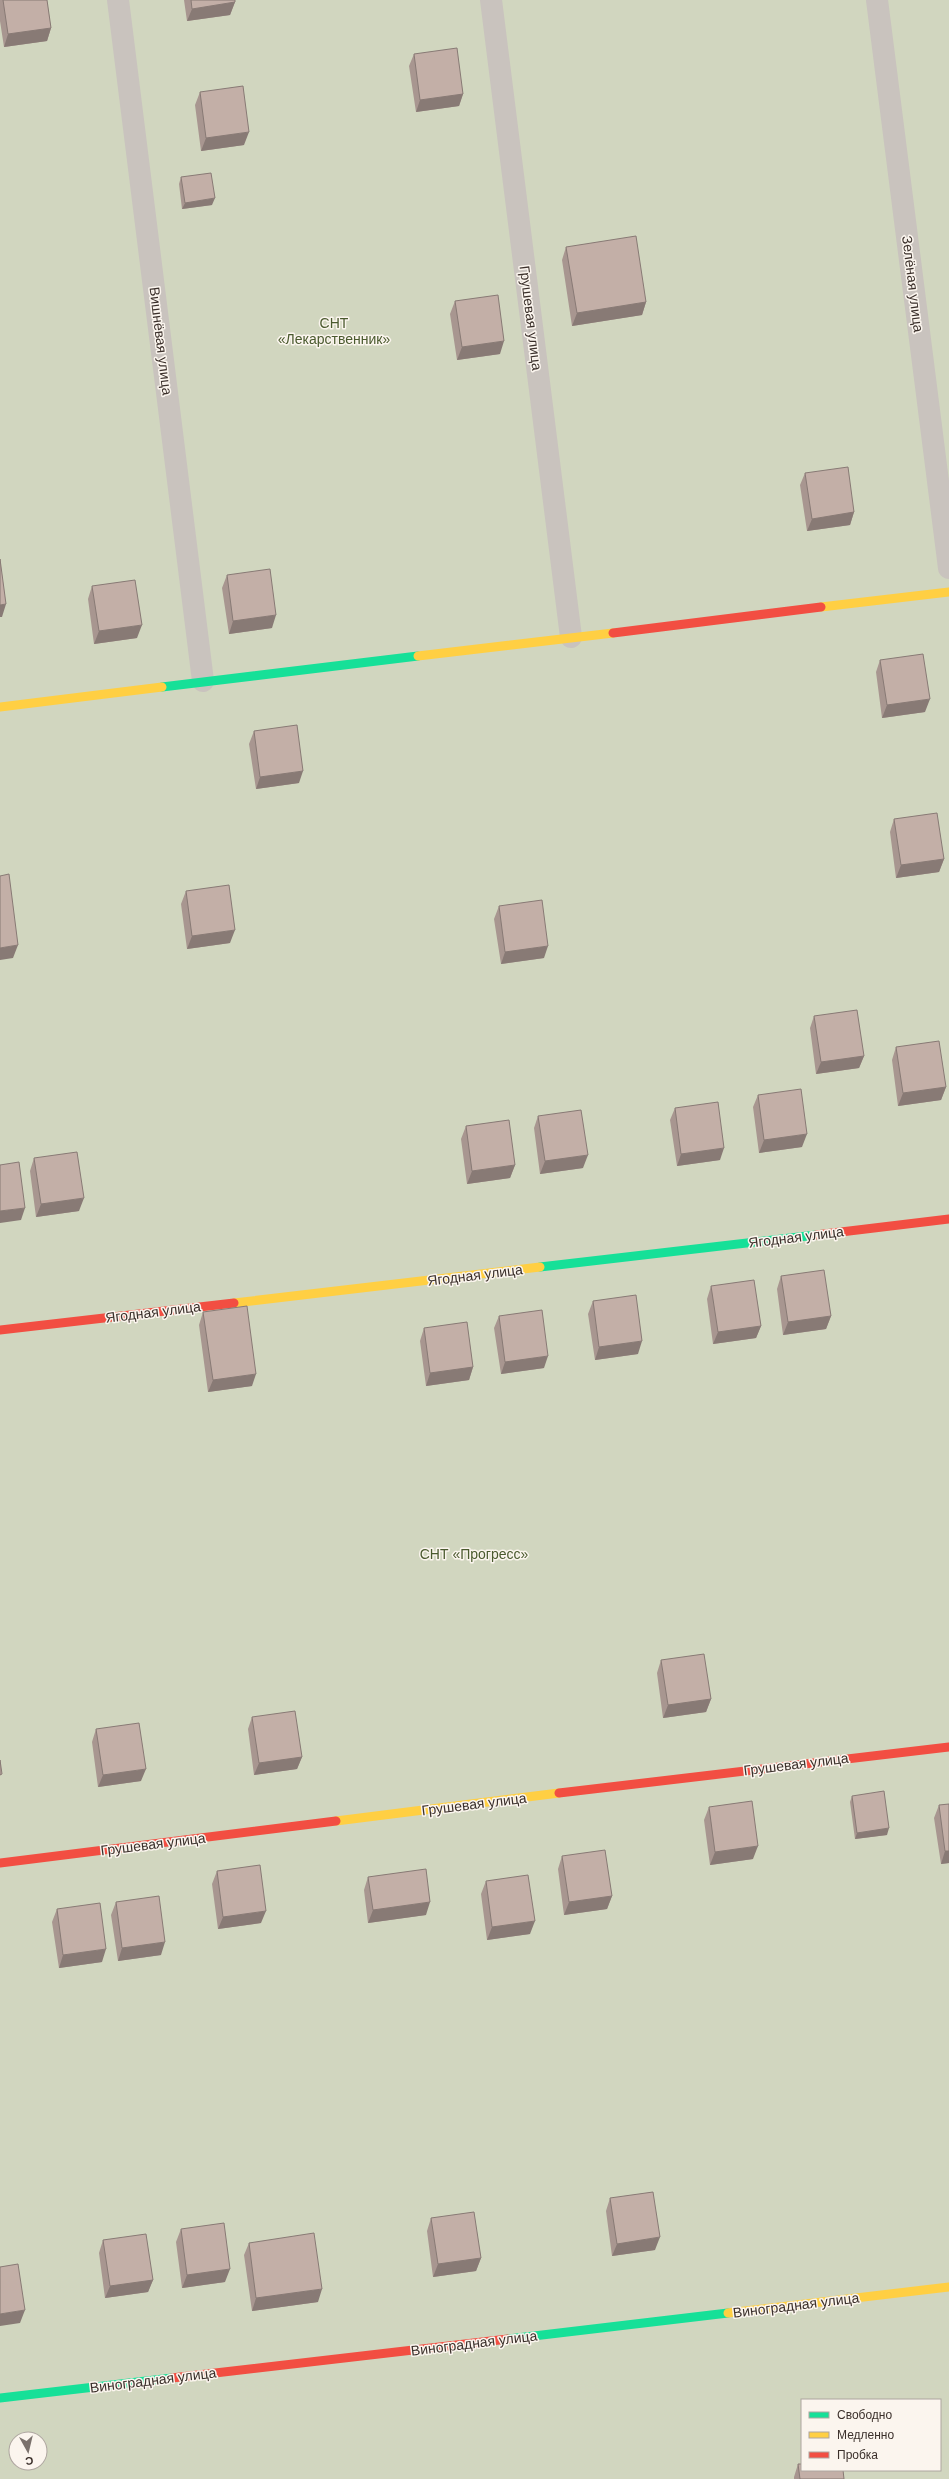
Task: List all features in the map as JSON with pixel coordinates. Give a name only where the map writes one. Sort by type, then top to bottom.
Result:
[{"type":"street","name":"Вишнёвая улица","points":[[118,0],[203,681]]},
{"type":"street","name":"Грушевая улица","points":[[491,0],[571,637]]},
{"type":"street","name":"Зелёная улица","points":[[877,0],[949,568]]},
{"type":"street","points":[[0,707],[203,681],[949,592]]},
{"type":"street","name":"Ягодная улица","points":[[0,1330],[949,1220]]},
{"type":"street","name":"Грушевая улица","points":[[0,1863],[732,1772],[949,1747]]},
{"type":"street","name":"Виноградная улица","points":[[0,2398],[949,2287]]},
{"type":"green space","name":"СНТ «Прогресс»","points":[[0,0],[949,0],[949,2479],[0,2479]]},
{"type":"building","points":[[3,0],[47,0],[51,28],[8,34]]},
{"type":"building","points":[[191,0],[235,0],[235,2],[192,9]]},
{"type":"building","points":[[457,48],[463,94],[420,100],[414,54]]},
{"type":"building","points":[[243,86],[249,132],[206,138],[200,92]]},
{"type":"building","points":[[211,173],[215,198],[185,203],[181,177]]},
{"type":"building","points":[[636,236],[646,302],[577,313],[566,247]]},
{"type":"building","points":[[498,295],[504,341],[462,347],[455,301]]},
{"type":"building","points":[[848,467],[854,512],[812,519],[805,473]]},
{"type":"building","points":[[0,559],[6,604],[0,605]]},
{"type":"building","points":[[270,569],[276,615],[233,621],[227,575]]},
{"type":"building","points":[[135,580],[142,625],[99,631],[92,586]]},
{"type":"building","points":[[923,654],[930,699],[887,705],[880,660]]},
{"type":"building","points":[[297,725],[303,771],[260,777],[254,731]]},
{"type":"building","points":[[937,813],[944,859],[901,865],[894,819]]},
{"type":"building","points":[[9,874],[18,945],[0,948],[0,876]]},
{"type":"building","points":[[229,885],[235,930],[192,936],[186,891]]},
{"type":"building","points":[[542,900],[548,946],[505,952],[499,906]]},
{"type":"building","points":[[857,1010],[864,1056],[821,1062],[814,1016]]},
{"type":"building","points":[[939,1041],[946,1087],[903,1093],[896,1047]]},
{"type":"building","points":[[801,1089],[807,1134],[764,1140],[758,1095]]},
{"type":"building","points":[[718,1102],[724,1148],[681,1154],[675,1108]]},
{"type":"building","points":[[581,1110],[588,1155],[545,1161],[538,1116]]},
{"type":"building","points":[[509,1120],[515,1165],[472,1171],[466,1126]]},
{"type":"building","points":[[77,1152],[84,1198],[41,1204],[34,1158]]},
{"type":"building","points":[[19,1162],[25,1208],[0,1211],[0,1165]]},
{"type":"building","points":[[824,1270],[831,1316],[788,1322],[781,1276]]},
{"type":"building","points":[[754,1280],[761,1326],[718,1332],[711,1286]]},
{"type":"building","points":[[636,1295],[642,1341],[599,1347],[593,1301]]},
{"type":"building","points":[[247,1306],[256,1374],[213,1380],[203,1312]]},
{"type":"building","points":[[542,1310],[548,1356],[505,1362],[499,1316]]},
{"type":"building","points":[[467,1322],[473,1367],[430,1373],[424,1328]]},
{"type":"building","points":[[704,1654],[711,1699],[668,1705],[661,1660]]},
{"type":"building","points":[[295,1711],[302,1757],[259,1763],[252,1717]]},
{"type":"building","points":[[139,1723],[146,1769],[103,1775],[96,1729]]},
{"type":"building","points":[[0,1760],[2,1774],[0,1775]]},
{"type":"building","points":[[884,1791],[889,1828],[857,1833],[852,1796]]},
{"type":"building","points":[[752,1801],[758,1846],[715,1852],[709,1807]]},
{"type":"building","points":[[949,1804],[949,1851],[945,1851],[939,1805]]},
{"type":"building","points":[[605,1850],[612,1896],[569,1902],[562,1856]]},
{"type":"building","points":[[260,1865],[266,1911],[223,1917],[217,1871]]},
{"type":"building","points":[[426,1869],[430,1902],[373,1910],[368,1877]]},
{"type":"building","points":[[528,1875],[535,1921],[492,1927],[486,1881]]},
{"type":"building","points":[[159,1896],[165,1942],[122,1948],[116,1902]]},
{"type":"building","points":[[100,1903],[106,1949],[63,1955],[57,1909]]},
{"type":"building","points":[[653,2192],[660,2237],[617,2244],[610,2198]]},
{"type":"building","points":[[474,2212],[481,2258],[438,2264],[431,2218]]},
{"type":"building","points":[[224,2223],[230,2269],[187,2275],[181,2229]]},
{"type":"building","points":[[314,2233],[322,2289],[256,2298],[249,2243]]},
{"type":"building","points":[[146,2234],[153,2280],[110,2286],[103,2240]]},
{"type":"building","points":[[18,2264],[25,2310],[0,2314],[0,2267]]},
{"type":"building","points":[[798,2464],[801,2464],[801,2471],[843,2471],[844,2479],[800,2479]]},
{"type":"traffic: fast","points":[[162,687],[418,656]]},
{"type":"traffic: fast","points":[[540,1267],[816,1235]]},
{"type":"traffic: fast","points":[[508,2339],[728,2313]]},
{"type":"traffic: fast","points":[[0,2398],[172,2378]]},
{"type":"traffic: slow","points":[[821,607],[949,592]]},
{"type":"traffic: slow","points":[[418,656],[613,633]]},
{"type":"traffic: slow","points":[[0,707],[162,687]]},
{"type":"traffic: slow","points":[[234,1303],[540,1267]]},
{"type":"traffic: slow","points":[[336,1821],[559,1793]]},
{"type":"traffic: slow","points":[[728,2313],[949,2287]]},
{"type":"traffic: jam","points":[[613,633],[821,607]]},
{"type":"traffic: jam","points":[[816,1235],[949,1219]]},
{"type":"traffic: jam","points":[[0,1330],[234,1303]]},
{"type":"traffic: jam","points":[[559,1793],[949,1747]]},
{"type":"traffic: jam","points":[[0,1863],[336,1821]]},
{"type":"traffic: jam","points":[[172,2378],[508,2339]]},
{"type":"park label","name":"СНТ «Лекарственник»","points":[[334,332]]}]
